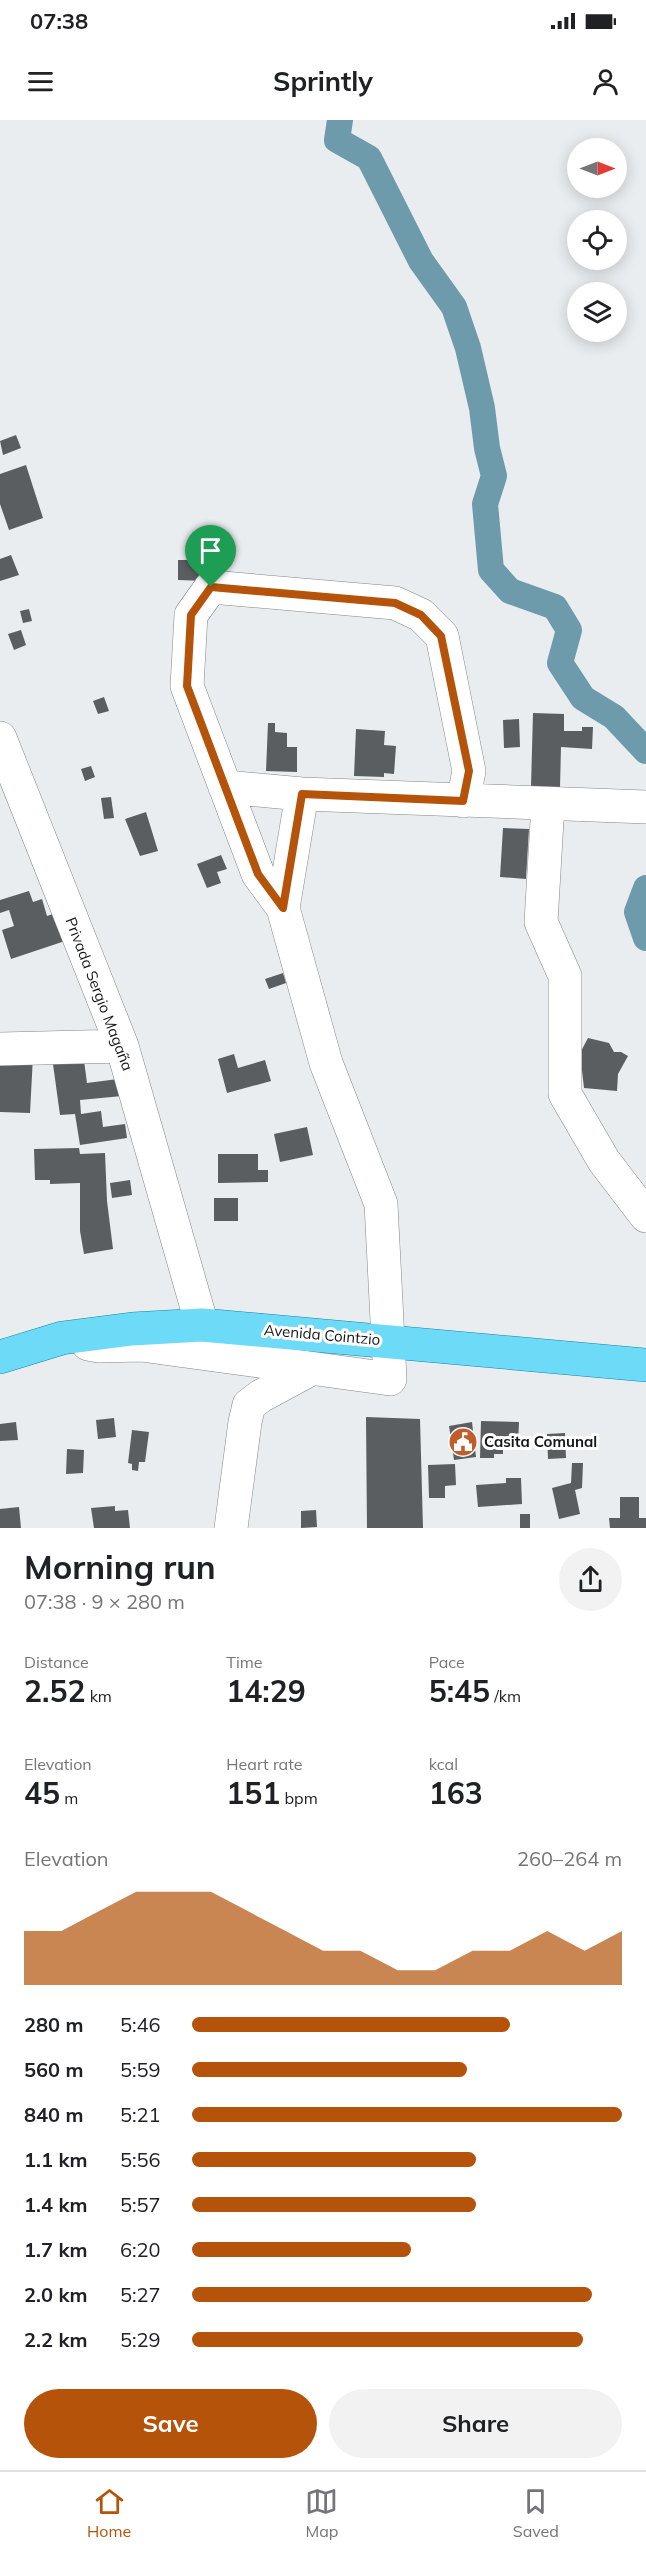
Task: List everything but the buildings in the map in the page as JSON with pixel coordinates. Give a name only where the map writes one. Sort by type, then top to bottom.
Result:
[{"type":"main road","name":"Avenida Cointzio","points":[[0,1357],[62,1338],[132,1329],[202,1325],[646,1365]]},
{"type":"street","points":[[62,1338],[99,1346],[141,1345],[309,1370],[390,1379],[381,1204],[326,1063],[283,908],[258,874],[187,686],[191,615],[211,587],[395,603],[421,615],[441,636],[469,771],[463,801]]},
{"type":"street","name":"Privada Sergio Magaña","points":[[0,738],[122,1046],[202,1325]]},
{"type":"street","points":[[225,787],[302,794],[646,807]]},
{"type":"street","points":[[283,908],[302,794]]},
{"type":"street","points":[[548,804],[541,922],[565,976],[565,1095],[604,1161],[646,1216]]},
{"type":"street","points":[[0,1048],[122,1046]]},
{"type":"street","points":[[237,1518],[245,1422],[249,1405],[309,1370]]},
{"type":"waterway","points":[[340,120],[337,140],[369,158],[421,261],[454,307],[468,348],[494,476],[485,504],[491,570],[510,591],[555,607],[569,630],[560,663],[583,698],[614,717],[646,751]]},
{"type":"waterway","points":[[646,888],[637,912],[646,938]]},
{"type":"place","name":"Casita Comunal","points":[[463,1442]]},
{"type":"route","points":[[211,587],[395,603],[421,615],[441,636],[469,771],[463,801],[302,794],[283,908],[258,874],[187,686],[191,615],[211,587]]}]
